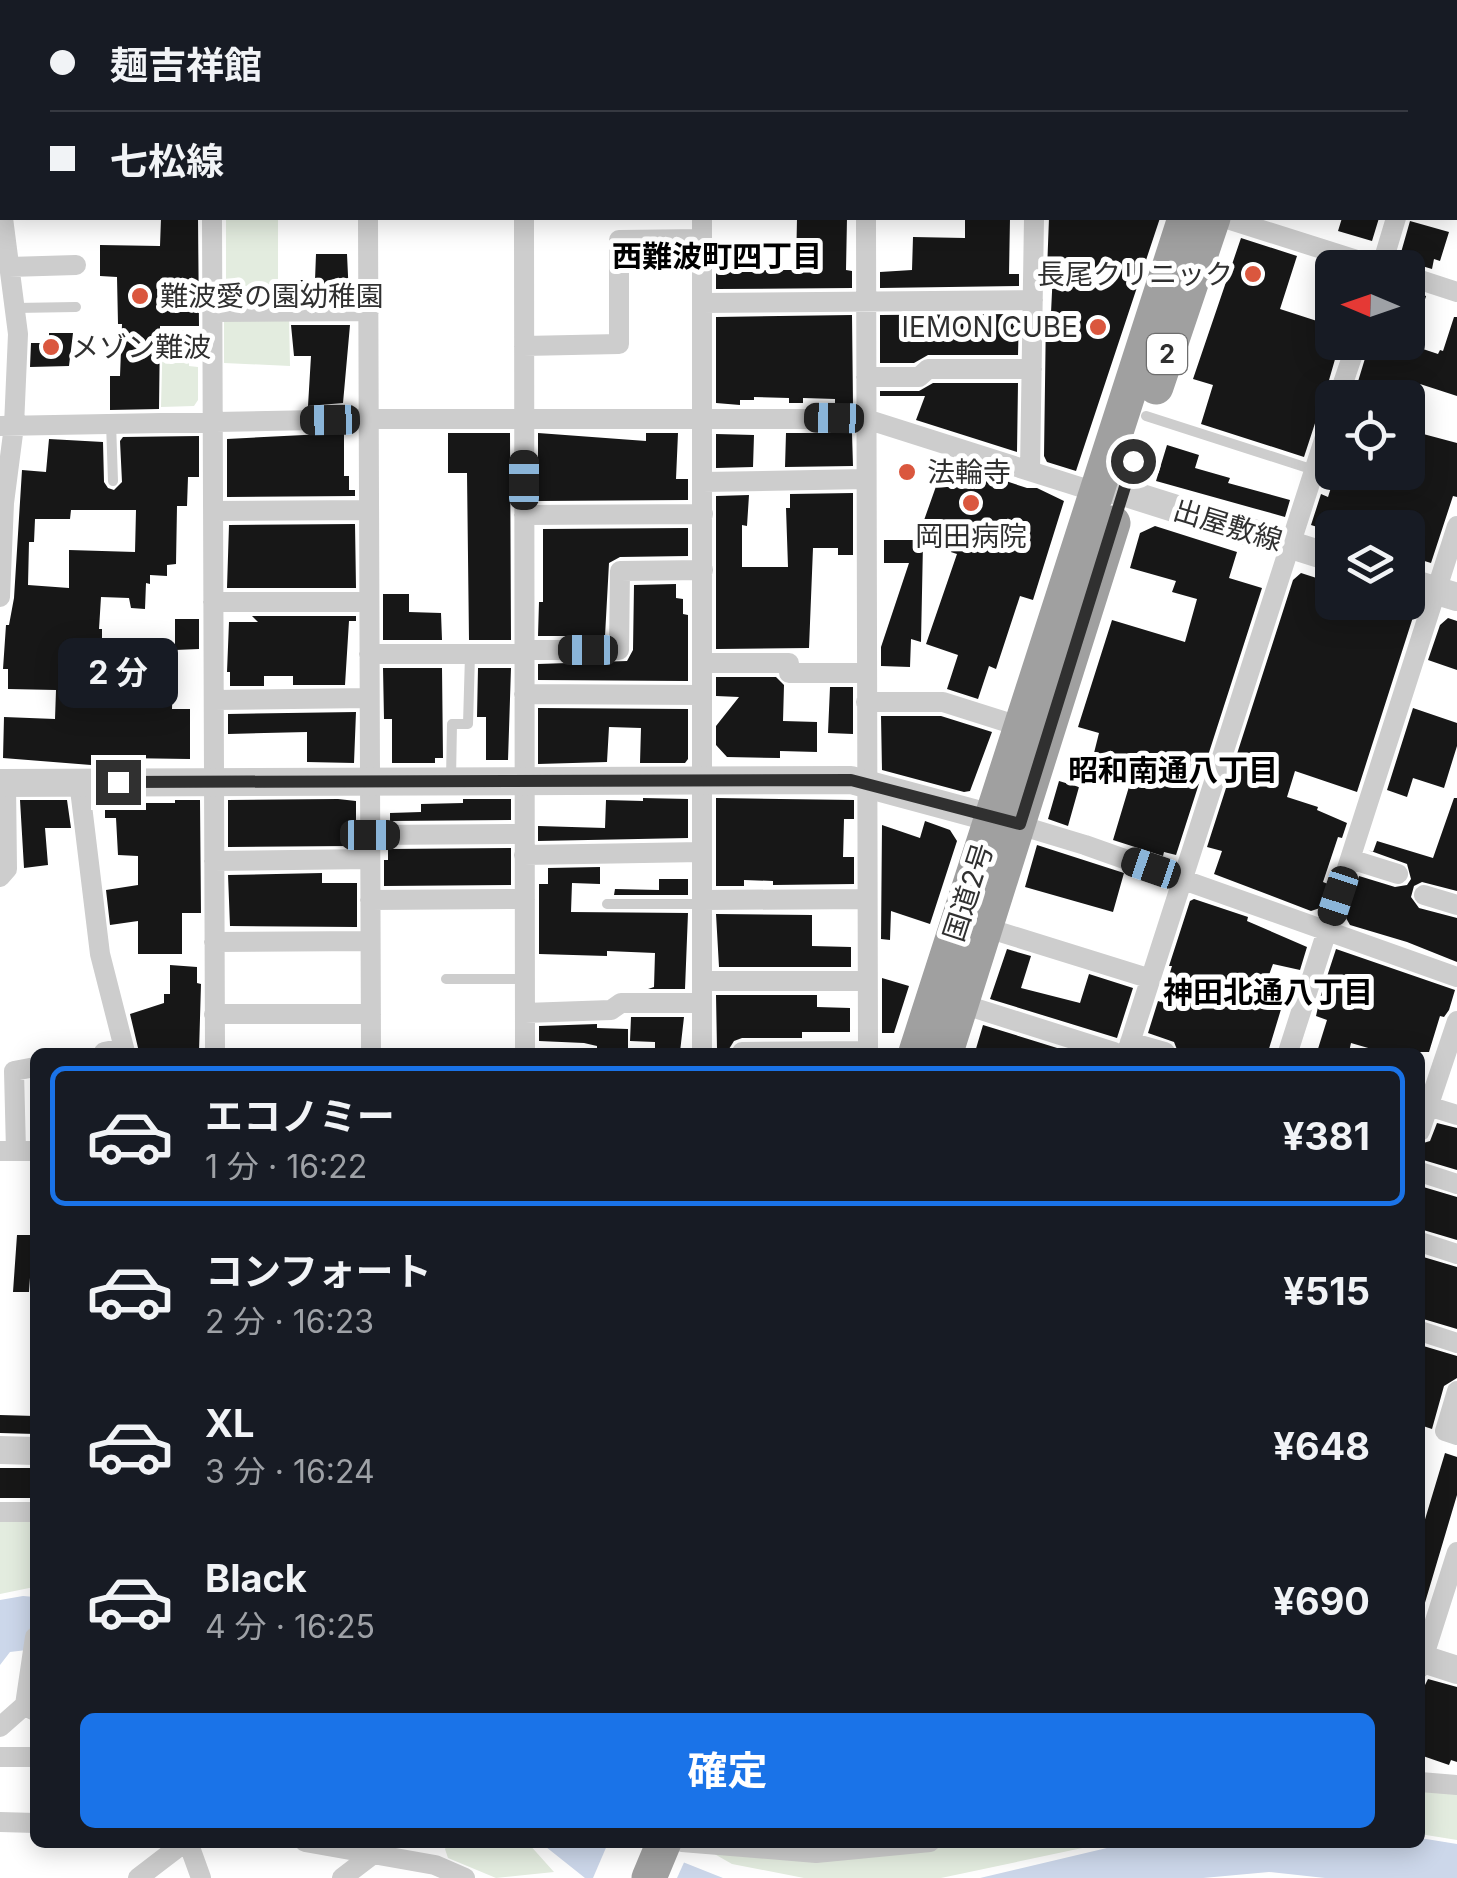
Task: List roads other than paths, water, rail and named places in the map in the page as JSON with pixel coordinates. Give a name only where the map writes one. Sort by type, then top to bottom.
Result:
[{"type":"highway","name":"国道2号","points":[[918,1048],[1006,821],[1111,490],[1184,220]]},
{"type":"highway","name":"国道2号","points":[[947,1048],[986,928],[1022,727],[1111,490],[1146,416],[1211,220]]},
{"type":"highway","points":[[622,1878],[635,1848]]},
{"type":"highway","points":[[649,1878],[662,1848]]},
{"type":"street","points":[[0,597],[7,426],[18,334],[9,297],[4,220]]},
{"type":"street","points":[[212,220],[214,1048]]},
{"type":"street","points":[[368,220],[371,1048]]},
{"type":"street","points":[[524,220],[525,1048]]},
{"type":"street","points":[[702,220],[702,1048]]},
{"type":"street","points":[[866,220],[868,1048]]},
{"type":"street","points":[[1030,471],[1034,220]]},
{"type":"street","points":[[1230,220],[1327,250]]},
{"type":"street","points":[[1387,250],[1395,220]]},
{"type":"street","points":[[524,346],[619,344],[619,240],[702,239]]},
{"type":"street","points":[[9,266],[76,265]]},
{"type":"street","points":[[1425,282],[1457,292]]},
{"type":"street","points":[[702,302],[1033,300]]},
{"type":"street","points":[[212,312],[368,311]]},
{"type":"street","points":[[866,377],[919,376],[928,369],[1032,369]]},
{"type":"street","points":[[7,426],[369,419],[866,419],[1080,488],[1111,490]]},
{"type":"street","points":[[1124,1048],[1184,880],[1315,467]]},
{"type":"street","points":[[703,482],[866,479]]},
{"type":"street","name":"出屋敷線","points":[[1111,490],[1315,552]]},
{"type":"street","points":[[213,511],[369,510]]},
{"type":"street","points":[[524,515],[703,514]]},
{"type":"street","points":[[1289,1048],[1350,859],[1446,594],[1457,526]]},
{"type":"street","points":[[369,654],[619,650],[620,571],[703,570]]},
{"type":"street","points":[[214,602],[369,602]]},
{"type":"street","points":[[702,663],[789,663],[789,673],[866,673]]},
{"type":"street","points":[[524,694],[702,695]]},
{"type":"street","points":[[214,700],[369,698]]},
{"type":"street","points":[[866,702],[943,702],[1022,727]]},
{"type":"street","points":[[0,877],[7,869],[3,783],[369,779],[866,782],[1006,821],[1457,977]]},
{"type":"street","points":[[79,782],[100,954],[117,1048]]},
{"type":"street","points":[[370,835],[702,852]]},
{"type":"street","points":[[214,861],[370,859]]},
{"type":"street","points":[[1350,859],[1398,874]]},
{"type":"street","points":[[1424,894],[1457,905]]},
{"type":"street","points":[[702,902],[867,899]]},
{"type":"street","points":[[370,900],[524,900]]},
{"type":"street","points":[[986,928],[1151,978]]},
{"type":"street","points":[[214,942],[370,941]]},
{"type":"street","points":[[702,981],[868,980]]},
{"type":"street","points":[[525,1014],[611,1010],[621,1002],[702,1004]]},
{"type":"street","points":[[962,1004],[1120,1048]]},
{"type":"street","points":[[214,1014],[370,1014]]},
{"type":"street","points":[[1425,1115],[1457,1021]]},
{"type":"street","points":[[17,1151],[14,1071],[30,1067]]},
{"type":"street","points":[[1428,1106],[1457,1115]]},
{"type":"street","points":[[1425,1174],[1457,1184]]},
{"type":"street","points":[[1425,1244],[1457,1254]]},
{"type":"street","points":[[1425,1333],[1457,1343]]},
{"type":"street","points":[[1457,1391],[1444,1431],[1457,1435]]},
{"type":"street","points":[[0,1450],[30,1451]]},
{"type":"street","points":[[0,1512],[30,1512]]},
{"type":"street","points":[[1425,1650],[1457,1552]]},
{"type":"street","points":[[1425,1663],[1457,1670]]},
{"type":"street","points":[[0,1727],[30,1708]]},
{"type":"street","points":[[0,1757],[30,1757]]},
{"type":"street","points":[[1425,1782],[1457,1785]]},
{"type":"street","points":[[0,1822],[30,1823]]},
{"type":"street","points":[[138,1878],[179,1848]]},
{"type":"street","points":[[189,1848],[201,1878]]},
{"type":"street","points":[[327,1848],[368,1865],[431,1864],[464,1878]]},
{"type":"street","points":[[431,1864],[440,1848]]},
{"type":"street","points":[[755,1848],[816,1853],[868,1848]]},
{"type":"street","points":[[342,1878],[368,1865]]},
{"type":"lane","points":[[9,297],[76,307]]},
{"type":"lane","points":[[1146,416],[1314,470]]},
{"type":"lane","points":[[110,424],[113,481]]},
{"type":"lane","points":[[451,780],[452,724],[468,724],[470,654]]},
{"type":"lane","points":[[607,904],[702,902]]},
{"type":"lane","points":[[446,978],[524,979]]},
{"type":"water","points":[[30,1597],[30,1650],[10,1652],[0,1665],[0,1600]]},
{"type":"water","points":[[1425,1839],[1457,1844],[1457,1878],[1325,1878],[1269,1872],[1203,1878],[980,1878],[1107,1848],[1425,1848]]},
{"type":"water","points":[[547,1848],[648,1848],[723,1878],[585,1878]]},
{"type":"place","name":"長尾クリニック","points":[[1253,274]]},
{"type":"place","name":"難波愛の園幼稚園","points":[[140,296]]},
{"type":"place","name":"IEMON CUBE","points":[[1098,327]]},
{"type":"place","name":"メゾン難波","points":[[51,347]]},
{"type":"place","name":"法輪寺","points":[[907,472]]},
{"type":"place","name":"岡田病院","points":[[971,503]]},
{"type":"district","name":"西難波町四丁目","points":[[717,257]]},
{"type":"district","name":"昭和南通八丁目","points":[[1173,771]]},
{"type":"district","name":"神田北通八丁目","points":[[1268,993]]}]
